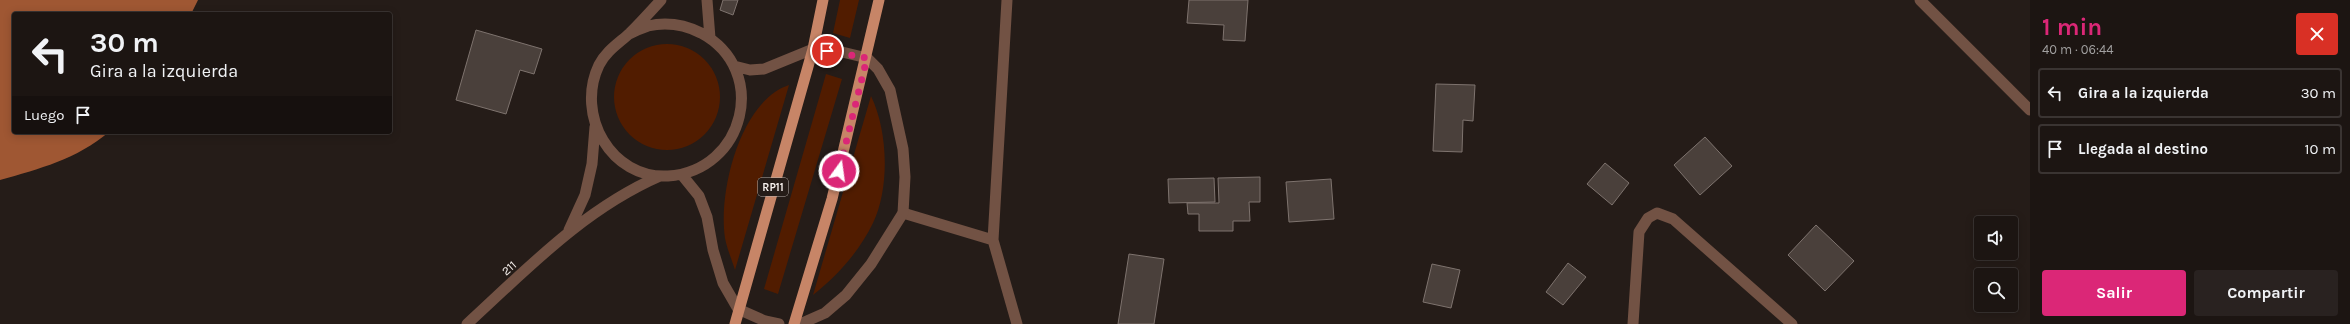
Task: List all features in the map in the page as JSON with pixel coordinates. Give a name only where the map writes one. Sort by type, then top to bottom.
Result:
[{"type":"main road","name":"RP11","points":[[735,324],[738,309],[813,49],[823,0]]},
{"type":"main road","points":[[794,324],[832,199],[867,58],[879,0]]},
{"type":"street","points":[[629,34],[649,26],[670,24],[691,28],[710,38],[720,46],[734,66],[741,89],[741,114],[733,137],[720,154],[702,167],[682,175],[660,176],[639,172],[620,161],[605,146],[595,127],[591,106],[592,84],[599,65],[612,47],[629,34],[661,0]]},
{"type":"street","points":[[707,0],[710,38]]},
{"type":"street","points":[[1007,0],[992,240],[1017,324]]},
{"type":"street","points":[[1920,0],[2030,110]]},
{"type":"street","points":[[734,66],[750,70],[764,69],[813,49],[842,52],[867,58],[878,69],[890,90],[902,149],[905,177],[903,213],[871,264],[846,295],[825,313],[800,324]]},
{"type":"street","name":"211","points":[[568,231],[585,195],[592,164],[595,127]]},
{"type":"street","points":[[682,175],[699,196],[707,217],[713,250],[723,283],[738,309],[765,321],[779,324]]},
{"type":"street","name":"211","points":[[467,324],[568,231],[630,189],[660,176]]},
{"type":"street","points":[[903,213],[992,240]]},
{"type":"street","points":[[1633,324],[1639,232],[1648,218],[1658,213],[1673,219],[1792,324]]},
{"type":"shaded area","points":[[0,0],[198,0],[192,12],[12,12],[12,134],[106,134],[71,156],[29,172],[0,180]]},
{"type":"shaded area","points":[[840,0],[859,0],[850,38],[833,33]]},
{"type":"shaded area","points":[[667,44],[687,48],[705,59],[716,77],[720,97],[716,117],[705,135],[687,146],[667,150],[647,146],[629,135],[618,117],[614,97],[618,77],[629,59],[647,48]]},
{"type":"shaded area","points":[[826,74],[842,79],[778,294],[764,289]]},
{"type":"shaded area","points":[[789,85],[735,270],[725,238],[724,219],[725,197],[729,174],[736,150],[745,128],[757,109],[772,94]]},
{"type":"shaded area","points":[[871,96],[877,110],[884,142],[884,176],[878,209],[873,223],[854,254],[831,280],[813,295]]},
{"type":"building","points":[[723,0],[738,0],[733,15],[720,10]]},
{"type":"building","points":[[1189,0],[1248,0],[1245,41],[1223,40],[1224,25],[1187,23]]},
{"type":"building","points":[[476,30],[542,49],[534,74],[520,70],[506,114],[456,100]]},
{"type":"building","points":[[1436,84],[1475,85],[1473,121],[1463,120],[1462,152],[1433,151]]},
{"type":"building","points":[[1705,137],[1732,166],[1700,195],[1674,165]]},
{"type":"building","points":[[1605,163],[1629,183],[1612,205],[1587,184]]},
{"type":"building","points":[[1260,177],[1260,202],[1249,202],[1250,221],[1233,221],[1233,231],[1199,231],[1199,214],[1188,214],[1187,203],[1219,203],[1218,178]]},
{"type":"building","points":[[1214,178],[1215,202],[1169,203],[1168,179]]},
{"type":"building","points":[[1331,179],[1334,219],[1289,222],[1286,182]]},
{"type":"building","points":[[1816,225],[1854,261],[1825,291],[1788,255]]},
{"type":"building","points":[[1129,254],[1164,259],[1154,324],[1118,324]]},
{"type":"building","points":[[1568,263],[1586,277],[1563,305],[1546,292]]},
{"type":"building","points":[[1432,264],[1460,270],[1451,308],[1423,302]]},
{"type":"route","points":[[827,51],[842,52],[867,58],[839,171]]}]
